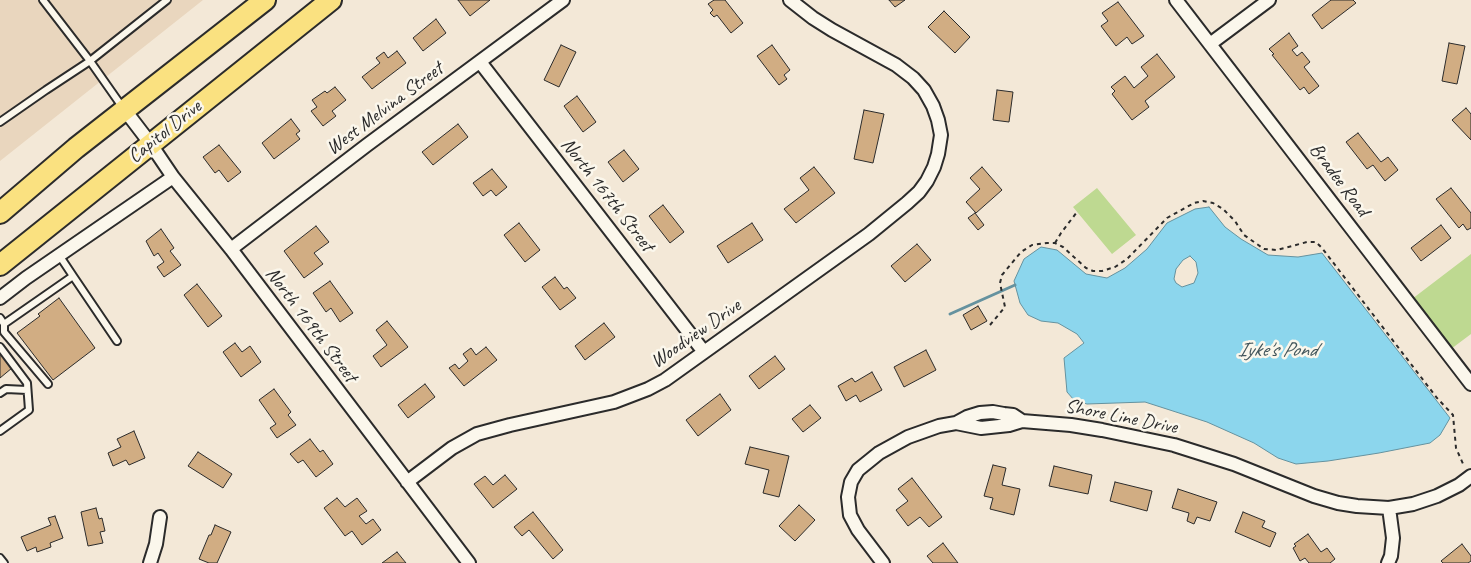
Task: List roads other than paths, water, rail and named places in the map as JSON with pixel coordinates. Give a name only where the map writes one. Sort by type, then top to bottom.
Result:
[{"type":"main road","points":[[3,209],[124,109],[265,0]]},
{"type":"main road","name":"Capitol Drive","points":[[0,265],[331,0]]},
{"type":"street","name":"West Melvina Street","points":[[231,250],[367,145],[563,0]]},
{"type":"street","name":"Woodview Drive","points":[[407,482],[452,448],[477,434],[614,402],[665,380],[869,234],[908,204],[927,181],[938,154],[941,135],[933,106],[924,90],[913,78],[896,65],[832,30],[790,0]]},
{"type":"street","name":"Bradee Road","points":[[1176,0],[1471,384]]},
{"type":"street","points":[[1210,44],[1269,0]]},
{"type":"street","name":"North 167th Street","points":[[480,62],[704,352]]},
{"type":"street","name":"North 169th Street","points":[[124,109],[173,177],[231,250],[469,563]]},
{"type":"street","points":[[0,298],[173,177]]},
{"type":"street","name":"Shore Line Drive","points":[[880,559],[858,530],[850,515],[848,497],[851,482],[858,470],[879,453],[908,437],[939,426],[956,423],[981,428],[1009,425],[1022,421],[1102,430],[1174,445],[1234,464],[1297,490],[1356,506],[1389,508],[1413,504],[1437,496],[1459,485],[1471,476]]},
{"type":"street","points":[[1388,563],[1391,556],[1393,538],[1389,508]]},
{"type":"street","points":[[150,563],[156,544],[160,517]]},
{"type":"lane","points":[[43,0],[124,109]]},
{"type":"lane","points":[[0,122],[90,61],[167,0]]},
{"type":"lane","points":[[59,255],[117,341]]},
{"type":"lane","points":[[48,384],[4,332],[2,321],[73,276]]},
{"type":"lane","points":[[0,347],[27,383],[29,410],[0,431]]},
{"type":"lane","points":[[0,393],[6,389],[27,390]]},
{"type":"lane","points":[[0,558],[4,563]]},
{"type":"water","name":"Iyke's Pond","points":[[1209,207],[1225,227],[1268,255],[1298,257],[1322,253],[1450,418],[1440,435],[1430,443],[1328,461],[1296,464],[1278,458],[1254,443],[1207,422],[1145,402],[1087,404],[1074,400],[1067,392],[1064,358],[1084,343],[1077,334],[1058,323],[1041,321],[1028,315],[1020,303],[1014,281],[1024,259],[1041,247],[1057,250],[1086,274],[1107,278],[1125,268],[1147,249],[1167,223],[1195,209]],"holes":[[[1190,256],[1196,262],[1198,273],[1194,283],[1182,287],[1176,283],[1174,279],[1176,269],[1183,260]]]},
{"type":"waterway","points":[[950,314],[1015,285]]}]
